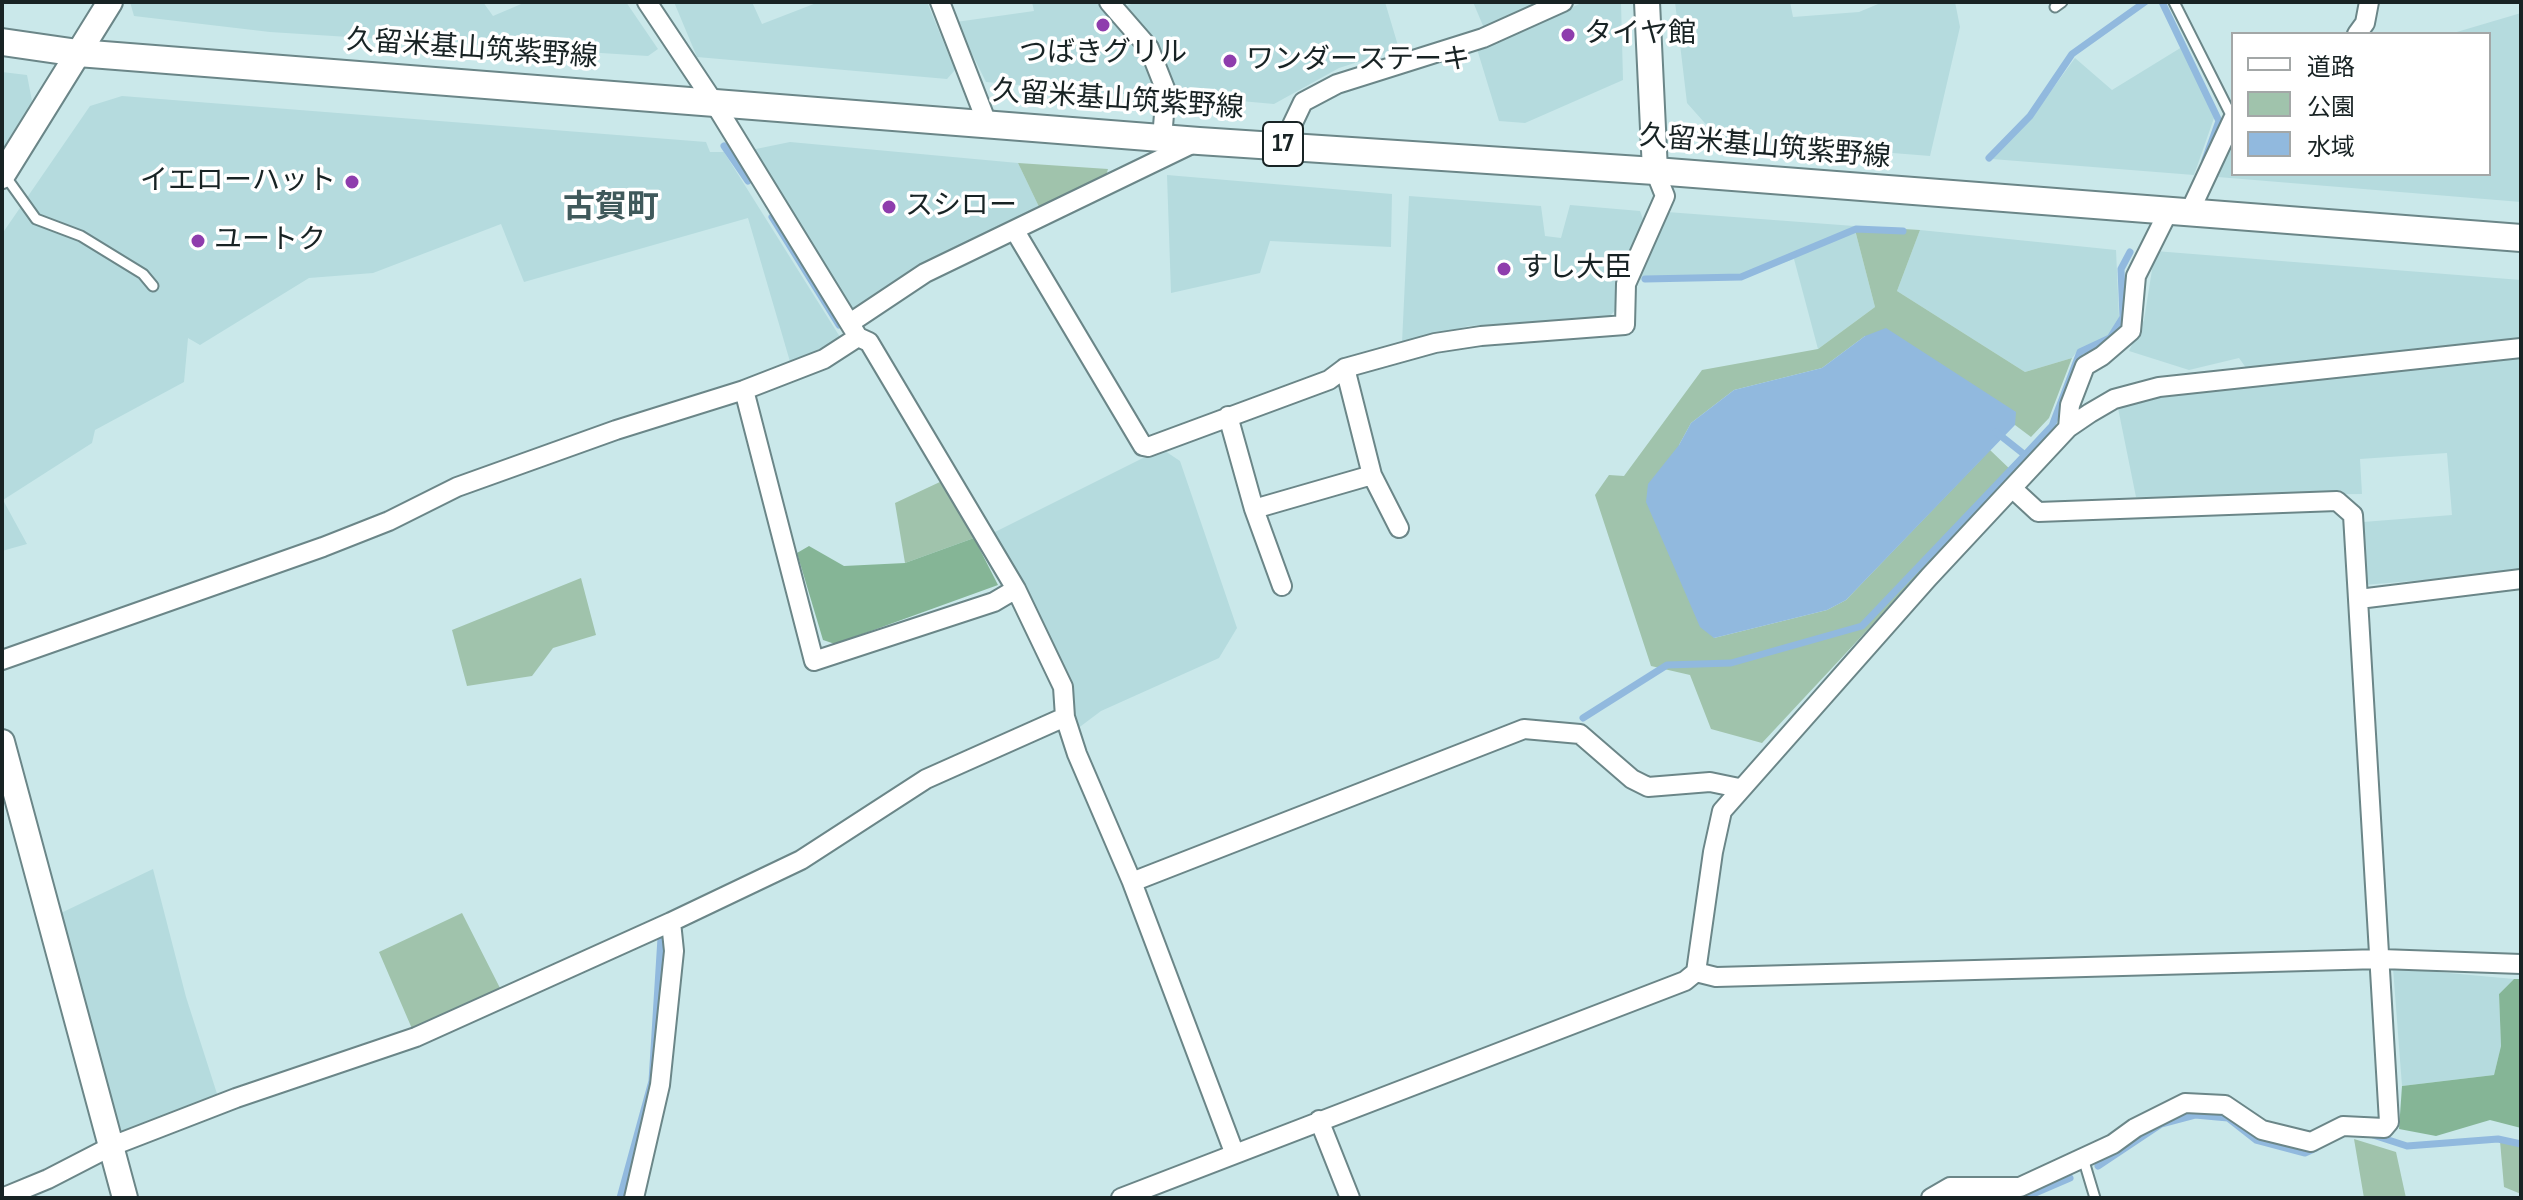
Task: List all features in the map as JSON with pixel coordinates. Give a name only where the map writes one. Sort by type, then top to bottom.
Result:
[{"type":"main road","name":"久留米基山筑紫野線","points":[[2,29],[46,46]]},
{"type":"main road","name":"久留米基山筑紫野線","points":[[2,42],[78,53],[1199,141],[1283,144],[1655,171],[2521,238]]},
{"type":"street","points":[[3,175],[110,2]]},
{"type":"street","points":[[647,2],[713,101],[854,330],[869,342],[1016,589],[1063,687],[1065,717],[1132,882],[1234,1152]]},
{"type":"street","points":[[940,2],[987,123]]},
{"type":"street","points":[[1109,2],[1149,48],[1155,62],[1166,91],[1162,138]]},
{"type":"street","points":[[1283,144],[1303,102],[1337,84],[1483,38],[1563,2]]},
{"type":"street","points":[[1015,231],[1143,446],[1329,380],[1345,368],[1450,340],[1625,325],[1626,284],[1665,196],[1655,171],[1647,2]]},
{"type":"street","points":[[2358,32],[2365,23],[2369,2]]},
{"type":"street","points":[[2068,428],[2070,405],[2085,366],[2131,331],[2136,276],[2231,122]]},
{"type":"street","points":[[2,660],[323,547],[389,521],[457,487],[616,430],[744,390],[824,359],[854,330],[925,273],[1199,141]]},
{"type":"street","points":[[1121,1198],[1685,981],[1696,972],[1717,826],[1722,811],[1739,788],[2068,428],[2114,399],[2159,387],[2521,348]]},
{"type":"street","points":[[1345,368],[1372,475],[1399,528]]},
{"type":"street","points":[[744,390],[814,661],[994,602],[1016,589]]},
{"type":"street","points":[[1228,416],[1254,509],[1282,586]]},
{"type":"street","points":[[1254,509],[1372,475]]},
{"type":"street","points":[[1931,1198],[1950,1187],[2020,1187],[2113,1144],[2167,1109],[2185,1103],[2225,1105],[2262,1130],[2311,1142],[2343,1126],[2384,1128],[2389,1122],[2353,515],[2337,501],[2038,512],[2012,488]]},
{"type":"street","points":[[2359,599],[2521,579]]},
{"type":"street","points":[[2,1198],[48,1179],[112,1146],[236,1098],[416,1037],[671,922],[801,860],[926,779],[1065,717]]},
{"type":"street","points":[[1132,882],[1524,729],[1580,734],[1632,779],[1648,787],[1710,782],[1739,788]]},
{"type":"street","points":[[2,742],[125,1198]]},
{"type":"street","points":[[634,1198],[660,1085],[674,951],[671,922]]},
{"type":"street","points":[[1696,972],[1716,977],[2381,959],[2521,964]]},
{"type":"street","points":[[1319,1120],[1350,1198]]},
{"type":"lane","points":[[2174,2],[2231,115]]},
{"type":"lane","points":[[3,175],[36,219],[81,236],[143,274],[153,286]]},
{"type":"lane","points":[[2083,1158],[2095,1198]]},
{"type":"shaded area","points":[[130,2],[483,2],[493,16],[526,2],[626,2],[658,49],[648,56],[270,32],[134,16]]},
{"type":"shaded area","points":[[674,2],[752,2],[762,24],[819,2],[927,2],[955,70],[947,79],[697,57]]},
{"type":"shaded area","points":[[1032,2],[1103,2],[1144,54],[1157,97],[986,82],[956,22],[1034,11]]},
{"type":"shaded area","points":[[1135,2],[1385,2],[1399,49],[1339,68],[1274,104],[1174,95],[1160,54],[1125,7]]},
{"type":"shaded area","points":[[1473,2],[1540,2],[1484,28]]},
{"type":"shaded area","points":[[1584,2],[1621,2],[1623,80],[1525,123],[1499,121],[1477,49]]},
{"type":"shaded area","points":[[1675,2],[1790,2],[1793,17],[1859,12],[1883,2],[1955,2],[1960,27],[1930,156],[1719,139],[1687,103]]},
{"type":"shaded area","points":[[2521,13],[2521,202],[2218,177],[2231,145],[2231,176],[2491,176],[2491,32],[2457,32]]},
{"type":"shaded area","points":[[2182,47],[2214,118],[2194,175],[1992,159],[2032,117],[2075,58],[2112,90]]},
{"type":"shaded area","points":[[2,72],[27,75],[32,101],[2,151]]},
{"type":"shaded area","points":[[122,96],[706,142],[710,152],[724,152],[840,337],[791,365],[748,218],[524,282],[501,224],[373,273],[309,278],[200,345],[188,338],[184,382],[95,430],[92,443],[3,500],[27,544],[2,551],[2,234],[90,106]]},
{"type":"shaded area","points":[[790,142],[1018,163],[1041,211],[855,313],[751,150]]},
{"type":"shaded area","points":[[1167,175],[1392,194],[1391,247],[1270,241],[1260,273],[1171,293]]},
{"type":"shaded area","points":[[1409,196],[1541,206],[1545,236],[1561,238],[1570,205],[1640,211],[1644,222],[1619,306],[1608,318],[1469,326],[1402,343]]},
{"type":"shaded area","points":[[1667,212],[1854,226],[1875,307],[1818,349],[1794,259],[1737,279],[1635,280]]},
{"type":"shaded area","points":[[1920,230],[2116,250],[2119,317],[2108,336],[2078,350],[2072,358],[2025,372],[1897,291]]},
{"type":"shaded area","points":[[2155,251],[2521,280],[2521,340],[2249,372],[2239,358],[2189,370],[2129,351],[2144,320]]},
{"type":"shaded area","points":[[2521,357],[2521,572],[2364,585],[2363,522],[2452,515],[2447,453],[2360,459],[2362,494],[2136,497],[2118,408],[2172,391]]},
{"type":"shaded area","points":[[1165,451],[1180,461],[1237,628],[1219,658],[1101,711],[1077,729],[1071,694],[993,533],[1143,458]]},
{"type":"shaded area","points":[[153,869],[186,997],[219,1100],[120,1133],[61,913]]},
{"type":"shaded area","points":[[2393,968],[2514,979],[2499,994],[2501,1046],[2494,1075],[2402,1086]]},
{"type":"green space","points":[[1018,163],[1108,169],[1105,179],[1041,211]]},
{"type":"green space","points":[[1854,226],[1920,230],[1897,291],[2025,372],[2072,358],[2049,418],[2031,437],[2015,425],[2015,412],[1865,336],[1822,368],[1734,390],[1691,423],[1679,445],[1714,638],[1827,610],[1846,600],[1990,450],[2014,473],[1762,743],[1711,729],[1690,675],[1651,666],[1595,495],[1609,475],[1624,476],[1702,370],[1818,349],[1875,307]]},
{"type":"green space","points":[[942,481],[974,538],[905,563],[895,503]]},
{"type":"green space","points":[[974,538],[998,585],[835,644],[823,640],[797,553],[809,546],[844,566],[905,563]]},
{"type":"green space","points":[[581,578],[596,635],[553,648],[532,676],[467,686],[452,630]]},
{"type":"green space","points":[[462,913],[500,988],[413,1031],[379,952]]},
{"type":"green space","points":[[2514,979],[2521,979],[2521,1128],[2490,1120],[2436,1136],[2399,1129],[2402,1086],[2494,1075],[2501,1046],[2499,994]]},
{"type":"green space","points":[[2354,1139],[2396,1152],[2406,1198],[2364,1198]]},
{"type":"green space","points":[[2500,1141],[2521,1147],[2521,1194],[2504,1187]]},
{"type":"water","points":[[1886,328],[2016,412],[2015,425],[1846,600],[1827,610],[1714,638],[1700,627],[1646,502],[1648,484],[1679,445],[1691,423],[1734,390],[1822,368],[1865,336]]},
{"type":"waterway","points":[[1989,158],[2030,116],[2072,54],[2145,2]]},
{"type":"waterway","points":[[2162,2],[2219,121],[2205,160]]},
{"type":"waterway","points":[[724,146],[748,181]]},
{"type":"waterway","points":[[772,217],[839,325]]},
{"type":"waterway","points":[[1645,279],[1741,277],[1856,229],[1903,231]]},
{"type":"waterway","points":[[1996,432],[2025,455],[2052,426],[2080,352],[2110,338],[2123,317],[2121,269],[2130,252]]},
{"type":"waterway","points":[[1583,718],[1667,665],[1731,663],[1862,626],[2025,455]]},
{"type":"waterway","points":[[620,1198],[652,1081],[661,938]]},
{"type":"waterway","points":[[2098,1166],[2161,1124],[2195,1115],[2228,1118],[2256,1140],[2305,1153],[2316,1148]]},
{"type":"waterway","points":[[2373,1135],[2407,1146],[2498,1139],[2521,1144]]},
{"type":"waterway","points":[[2009,1198],[2026,1197],[2070,1178]]},
{"type":"place","name":"つばきグリル","points":[[1103,25]]},
{"type":"place","name":"タイヤ館","points":[[1568,35]]},
{"type":"place","name":"ワンダーステーキ","points":[[1230,61]]},
{"type":"place","name":"イエローハット","points":[[352,182]]},
{"type":"place","name":"スシロー","points":[[889,207]]},
{"type":"place","name":"ユートク","points":[[198,241]]},
{"type":"place","name":"すし大臣","points":[[1504,269]]},
{"type":"district","name":"古賀町","points":[[611,209]]}]
